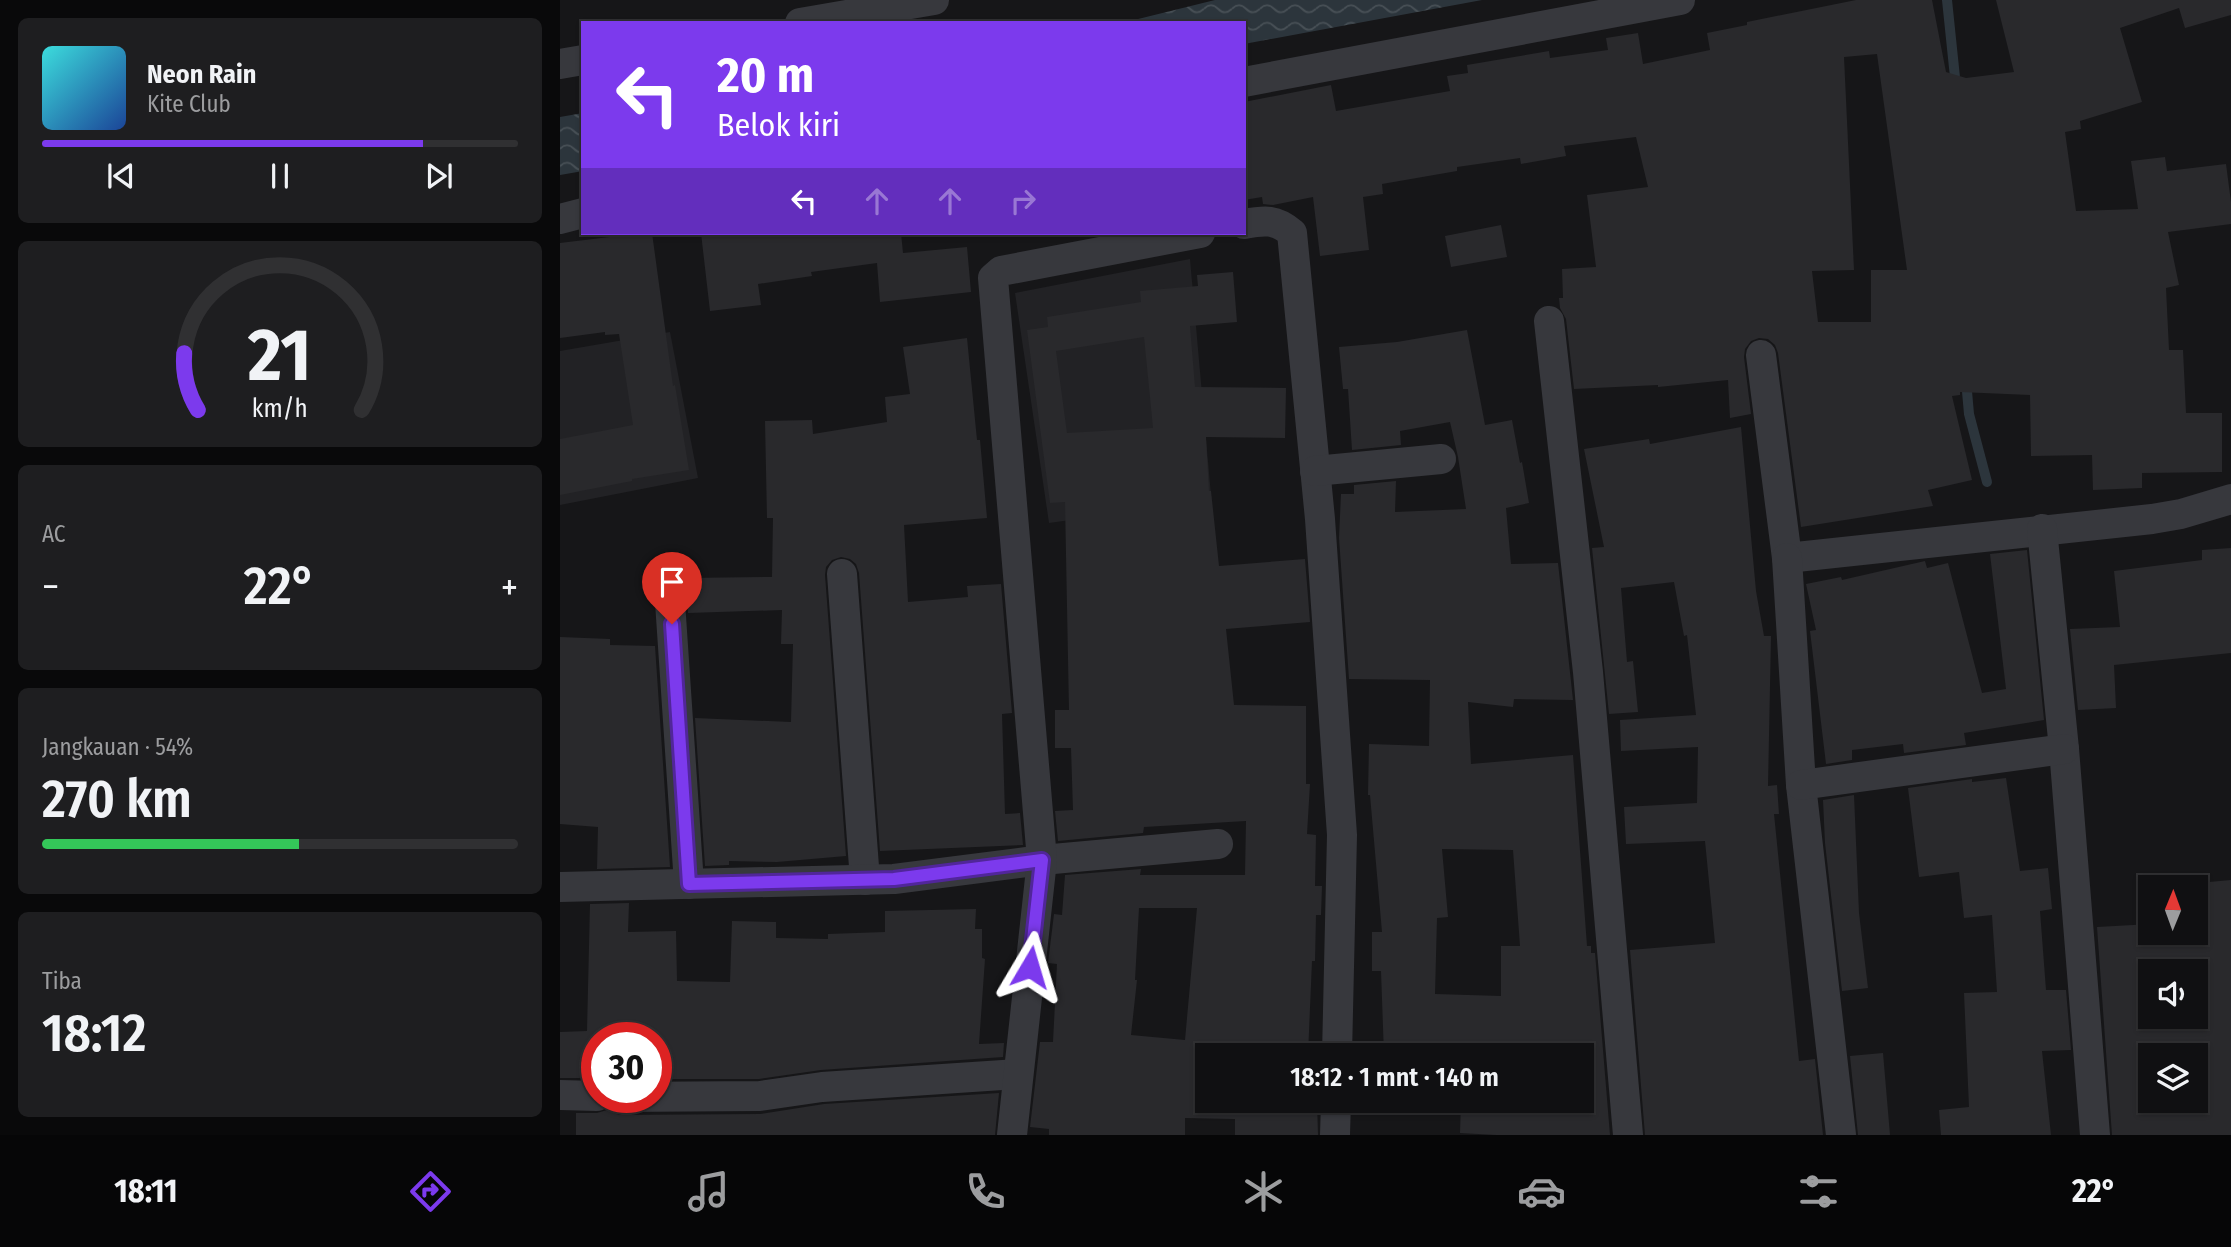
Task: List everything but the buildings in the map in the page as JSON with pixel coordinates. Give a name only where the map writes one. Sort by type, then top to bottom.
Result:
[{"type":"street","points":[[812,21],[934,0]]},
{"type":"street","points":[[1246,82],[1680,0]]},
{"type":"street","points":[[560,64],[581,60]]},
{"type":"street","points":[[560,219],[581,214]]},
{"type":"street","points":[[1246,224],[1263,220],[1279,222],[1292,233],[1315,471],[1342,835],[1337,1043]]},
{"type":"street","points":[[1012,1135],[1042,860],[993,278],[1001,271],[1186,235]]},
{"type":"street","points":[[1549,321],[1588,672],[1628,1135]]},
{"type":"street","points":[[1761,355],[1787,558],[1801,785],[1841,1135]]},
{"type":"street","points":[[1315,471],[1441,459]]},
{"type":"street","points":[[1787,558],[2152,519],[2181,514],[2231,499]]},
{"type":"street","points":[[2042,529],[2064,749],[2095,1135]]},
{"type":"street","points":[[668,572],[689,884]]},
{"type":"street","points":[[842,574],[865,880]]},
{"type":"street","points":[[1801,785],[2064,749]]},
{"type":"street","points":[[560,887],[894,879],[1042,860],[1218,844]]},
{"type":"street","points":[[672,1097],[760,1096],[822,1087],[1018,1074]]},
{"type":"street","points":[[560,1095],[581,1096]]},
{"type":"street","points":[[1335,1135],[1336,1113]]},
{"type":"shaded area","points":[[1190,259],[1235,765],[1134,511],[1049,523],[1015,293]]},
{"type":"shaded area","points":[[670,332],[698,478],[560,505],[560,351]]},
{"type":"water","points":[[1215,0],[1482,0],[1246,44],[1246,21],[1130,21]]},
{"type":"water","points":[[581,113],[581,171],[560,175],[560,117]]},
{"type":"waterway","points":[[1947,0],[1956,87]]},
{"type":"waterway","points":[[1966,380],[1969,414],[1987,482]]},
{"type":"route","points":[[672,624],[689,884],[894,879],[1042,860],[1030,967]]}]
